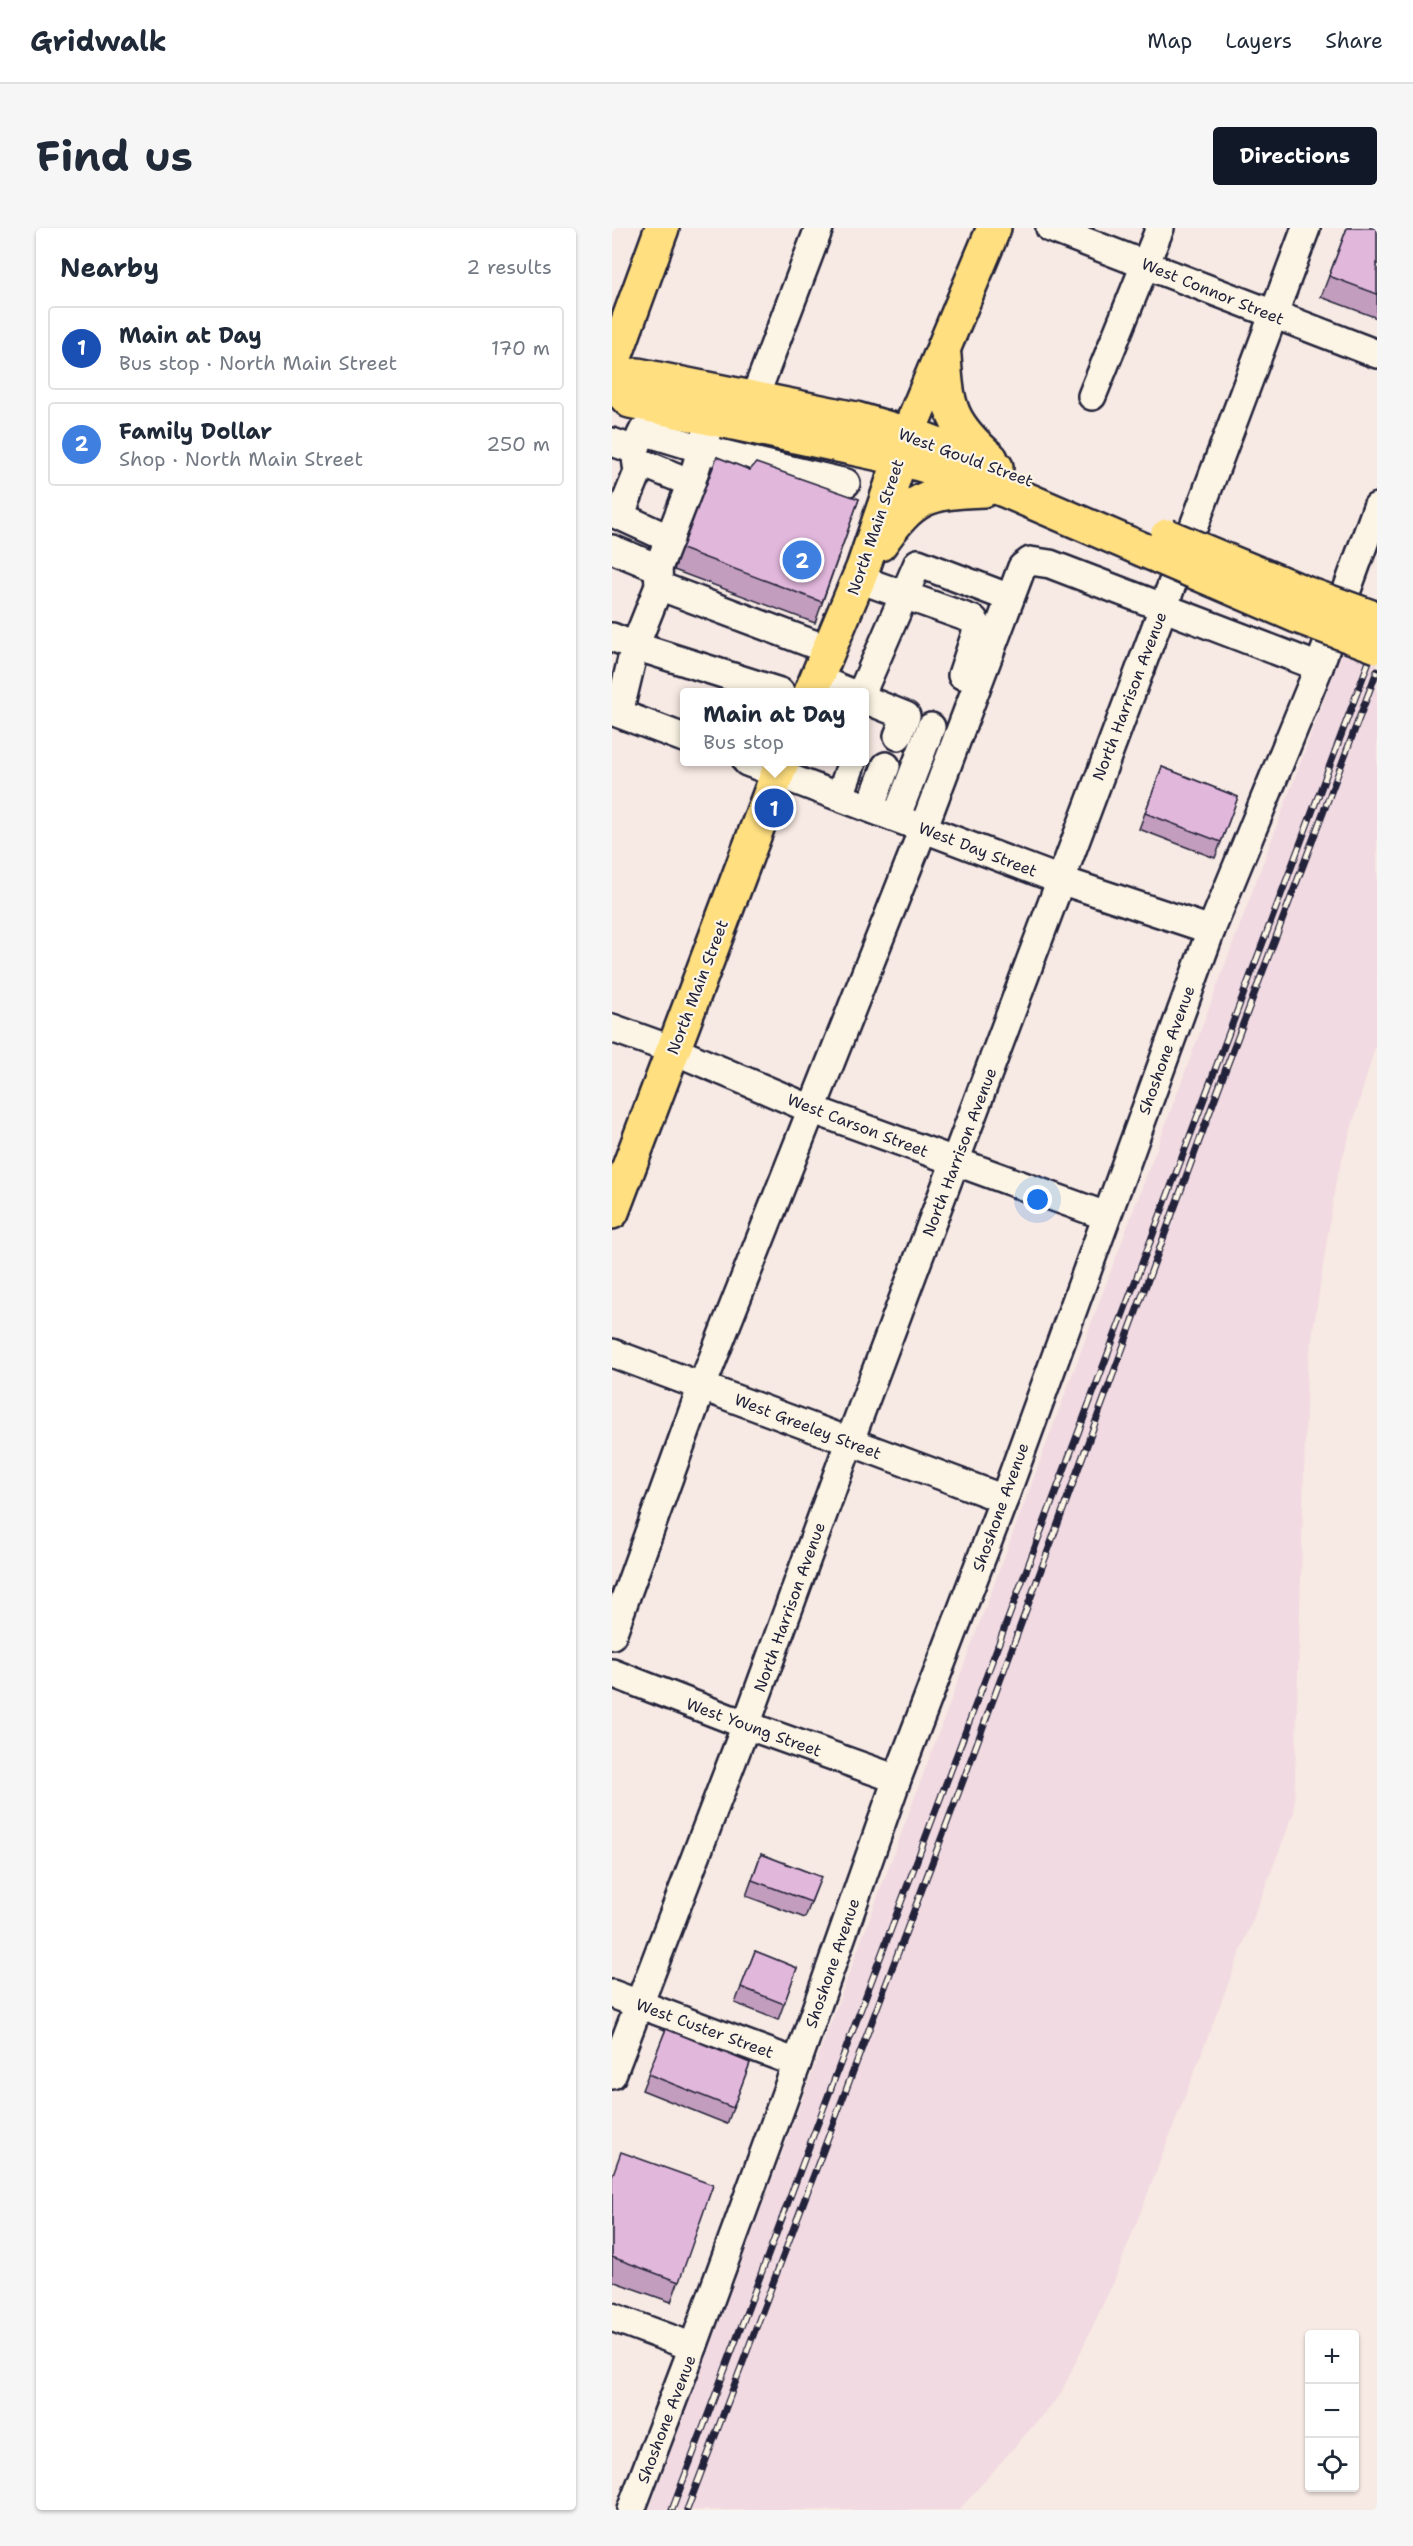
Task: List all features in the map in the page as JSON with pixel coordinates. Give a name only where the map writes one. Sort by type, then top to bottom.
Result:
[{"type":"main road","points":[[612,366],[662,228]]},
{"type":"main road","name":"North Main Street","points":[[819,674],[861,573],[904,446],[994,228]]},
{"type":"main road","points":[[861,573],[900,515],[916,503],[940,494],[1002,479],[958,426],[950,411],[945,388],[944,347]]},
{"type":"main road","name":"West Gould Street","points":[[612,378],[639,375],[856,420],[904,446],[1002,479],[1301,605]]},
{"type":"main road","name":"West Gould Street","points":[[612,383],[630,401],[630,442],[707,434],[904,446]]},
{"type":"main road","points":[[1301,605],[1377,619]]},
{"type":"main road","points":[[1301,605],[1377,646]]},
{"type":"main road","name":"North Main Street","points":[[612,1212],[780,767]]},
{"type":"street","points":[[754,399],[819,228]]},
{"type":"street","name":"West Connor Street","points":[[1050,228],[1377,354]]},
{"type":"street","points":[[1092,396],[1147,265],[1160,228]]},
{"type":"street","name":"North Harrison Avenue","points":[[612,2075],[746,1725],[849,1443],[1306,228]]},
{"type":"street","points":[[680,736],[615,712],[623,641],[659,577],[707,434],[846,483]]},
{"type":"street","points":[[630,442],[691,483]]},
{"type":"street","points":[[630,442],[638,472],[616,515],[670,539]]},
{"type":"street","name":"Shoshone Avenue","points":[[631,2510],[797,2063],[897,1779],[1004,1498],[1211,930],[1319,667],[1377,507]]},
{"type":"street","points":[[612,549],[841,688]]},
{"type":"street","points":[[896,818],[943,732],[1010,598],[1022,567],[1030,561],[1050,564],[1319,667]]},
{"type":"street","points":[[864,688],[918,563],[1010,598]]},
{"type":"street","points":[[612,1635],[702,1386],[924,829],[943,732],[978,627],[974,620],[966,615],[903,594],[861,573]]},
{"type":"street","points":[[623,641],[762,688]]},
{"type":"street","points":[[869,703],[902,726],[943,732]]},
{"type":"street","points":[[840,796],[851,766]]},
{"type":"street","points":[[870,808],[886,766]]},
{"type":"street","name":"West Day Street","points":[[780,767],[840,796],[924,829],[1060,880],[1211,930]]},
{"type":"street","name":"West Carson Street","points":[[612,1028],[673,1050],[811,1109],[1106,1216]]},
{"type":"street","name":"West Greeley Street","points":[[612,1353],[849,1443],[1004,1498]]},
{"type":"street","name":"West Young Street","points":[[612,1673],[746,1725],[897,1779]]},
{"type":"street","name":"West Custer Street","points":[[612,1994],[797,2063]]},
{"type":"street","points":[[612,2317],[693,2347]]},
{"type":"shaded area","points":[[1348,635],[1377,646],[1377,1040],[1336,1181],[1307,1370],[1294,1812],[1114,2281],[1060,2395],[959,2510],[649,2510]]},
{"type":"building","points":[[1347,228],[1377,228],[1377,294],[1329,276]]},
{"type":"building","points":[[717,457],[750,470],[756,463],[859,499],[822,602],[682,549]]},
{"type":"building","points":[[1162,767],[1238,797],[1221,842],[1145,813]]},
{"type":"building","points":[[761,1854],[821,1877],[811,1902],[752,1880]]},
{"type":"building","points":[[755,1951],[797,1968],[784,2004],[741,1987]]},
{"type":"building","points":[[666,2029],[750,2063],[733,2108],[648,2074]]},
{"type":"building","points":[[621,2152],[713,2185],[679,2282],[612,2257],[612,2177]]},
{"type":"railway","points":[[672,2510],[1377,640]]},
{"type":"railway","points":[[687,2510],[966,1773],[1225,1071],[1377,671]]},
{"type":"place","name":"Family Dollar","points":[[802,560]]},
{"type":"place","name":"Main at Day","points":[[774,808]]}]
